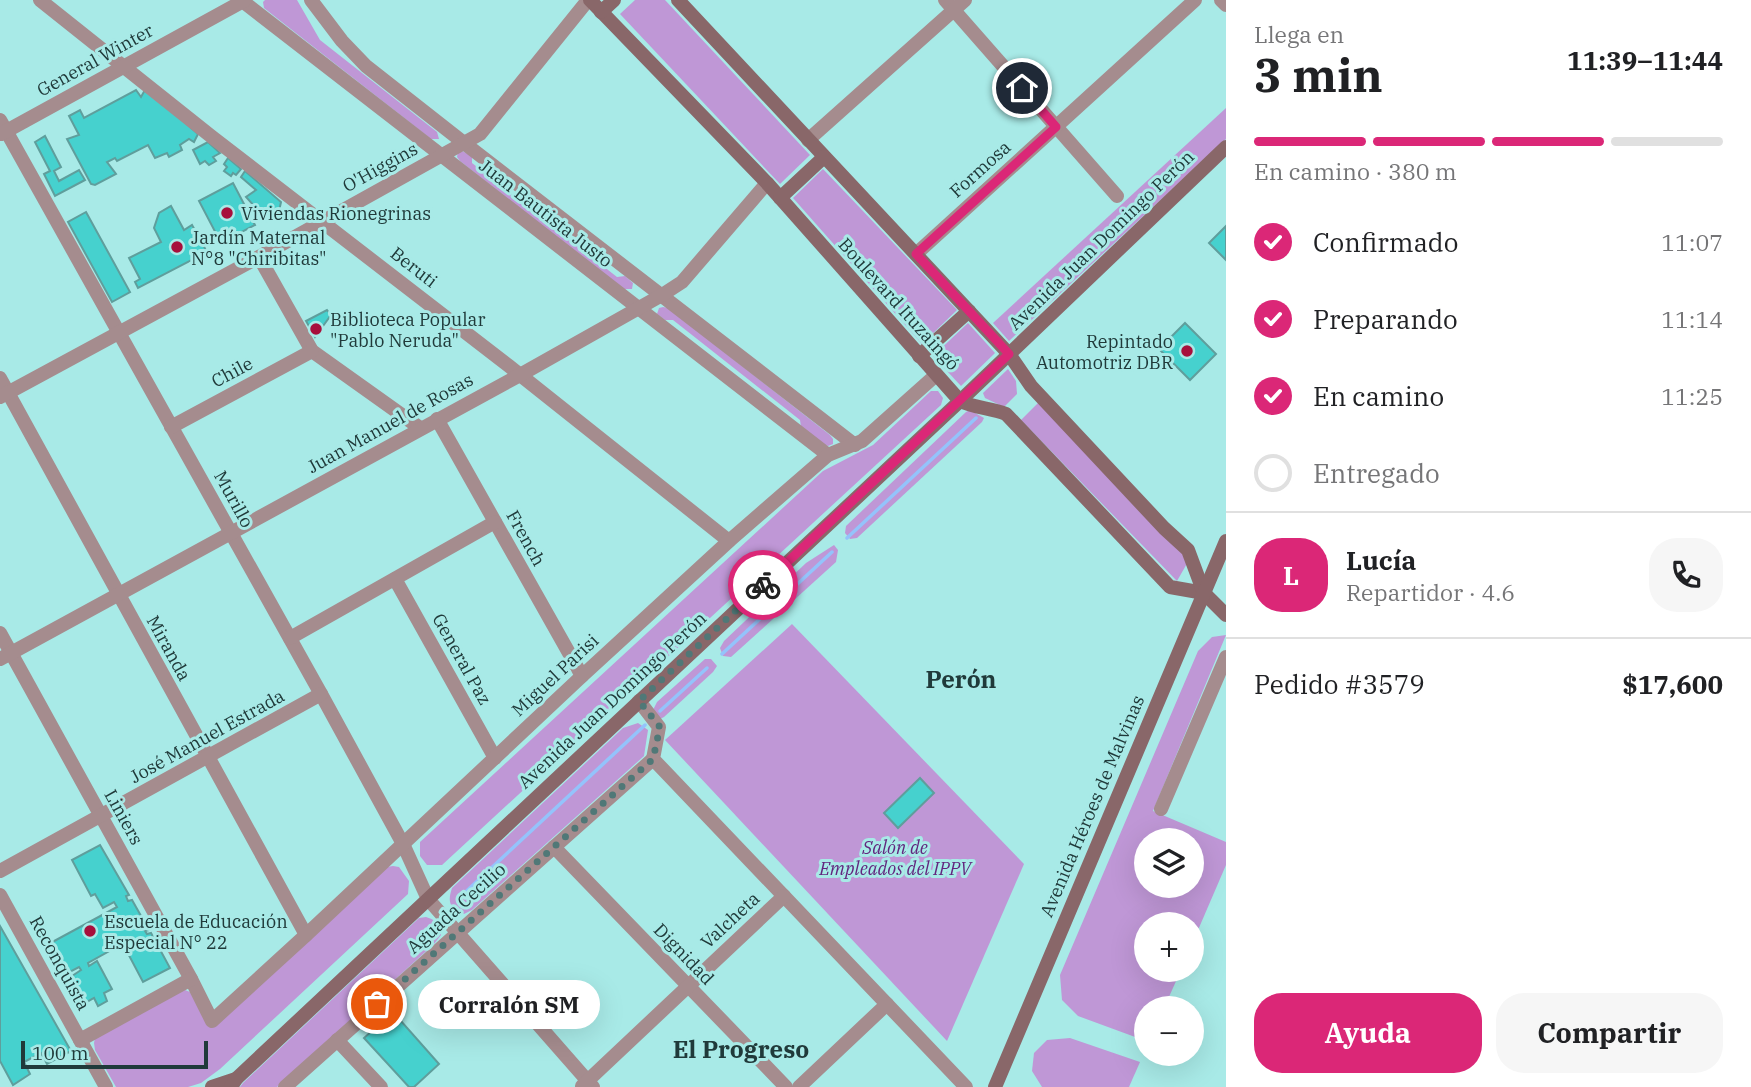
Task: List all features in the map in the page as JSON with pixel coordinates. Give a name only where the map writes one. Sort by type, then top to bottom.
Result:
[{"type":"main road","name":"Boulevard Ituzaingó","points":[[589,0],[767,183],[960,401]]},
{"type":"main road","points":[[601,12],[614,0]]},
{"type":"main road","points":[[678,0],[1009,354],[1031,386],[1164,528],[1188,550],[1203,593],[1226,615]]},
{"type":"main road","name":"Avenida Juan Domingo Perón","points":[[212,1087],[234,1083],[960,401],[1226,147]]},
{"type":"main road","points":[[780,198],[824,157]]},
{"type":"main road","points":[[919,356],[969,311]]},
{"type":"main road","points":[[960,401],[973,407],[1006,414],[1170,587],[1203,593]]},
{"type":"main road","name":"Avenida Héroes de Malvinas","points":[[995,1087],[1226,541]]},
{"type":"street","name":"Beruti","points":[[40,0],[520,374],[729,541]]},
{"type":"street","name":"General Winter","points":[[2,128],[123,67],[243,0]]},
{"type":"street","name":"Juan Bautista Justo","points":[[243,0],[828,455]]},
{"type":"street","name":"Juan Bautista Justo","points":[[311,0],[342,41],[366,66],[855,444]]},
{"type":"street","name":"O'Higgins","points":[[4,395],[480,134],[589,0]]},
{"type":"street","points":[[808,140],[949,5],[965,0]]},
{"type":"street","name":"Formosa","points":[[916,254],[1195,0]]},
{"type":"street","points":[[1221,0],[1226,5]]},
{"type":"street","points":[[949,5],[1117,196]]},
{"type":"street","name":"Murillo","points":[[2,128],[321,694],[403,844],[428,898],[587,1085]]},
{"type":"street","name":"Juan Manuel de Rosas","points":[[6,656],[662,295],[682,282],[767,183]]},
{"type":"street","points":[[259,257],[312,351],[420,428]]},
{"type":"street","name":"Chile","points":[[171,427],[312,351]]},
{"type":"street","name":"Miguel Parisi","points":[[212,1021],[729,541],[828,455],[862,442],[936,375]]},
{"type":"street","name":"Miranda","points":[[0,379],[4,395],[118,594],[306,935]]},
{"type":"street","name":"French","points":[[437,419],[582,676]]},
{"type":"street","points":[[290,638],[495,522]]},
{"type":"street","name":"General Paz","points":[[395,579],[495,758]]},
{"type":"street","name":"Liniers","points":[[0,633],[6,656],[101,816],[212,1021]]},
{"type":"street","points":[[1161,809],[1226,657]]},
{"type":"street","name":"José Manuel Estrada","points":[[0,871],[321,694]]},
{"type":"street","points":[[639,701],[660,727],[653,759],[966,1087]]},
{"type":"street","name":"Aguada Cecilio","points":[[285,1087],[653,759]]},
{"type":"street","name":"Dignidad","points":[[554,847],[786,1087]]},
{"type":"street","name":"Reconquista","points":[[0,895],[106,1087]]},
{"type":"street","name":"Valcheta","points":[[587,1085],[783,896]]},
{"type":"street","points":[[80,1040],[191,979]]},
{"type":"street","points":[[799,1087],[887,1004]]},
{"type":"street","points":[[337,1041],[381,1087]]},
{"type":"green space","points":[[265,0],[297,0],[320,40],[437,132],[439,139],[431,139],[264,8]]},
{"type":"green space","points":[[635,0],[665,0],[810,155],[780,184],[620,14]]},
{"type":"green space","points":[[1226,108],[1226,139],[1009,341],[993,323]]},
{"type":"green space","points":[[458,152],[472,156],[472,163],[617,277],[625,276],[633,283],[632,289],[622,289],[460,161]]},
{"type":"green space","points":[[823,169],[957,310],[922,344],[793,198]]},
{"type":"green space","points":[[659,308],[668,308],[830,435],[833,444],[823,444],[801,427],[800,420],[673,320],[665,320],[657,314]]},
{"type":"green space","points":[[968,323],[995,353],[961,386],[933,356]]},
{"type":"green space","points":[[1008,369],[1016,381],[1017,394],[1004,407],[985,398],[983,393]]},
{"type":"green space","points":[[931,391],[938,391],[943,398],[941,405],[442,865],[427,865],[420,856],[420,842],[823,471],[873,445]]},
{"type":"green space","points":[[1038,403],[1189,560],[1177,581],[1021,420]]},
{"type":"green space","points":[[970,410],[984,418],[982,422],[857,538],[850,539],[845,533],[846,526]]},
{"type":"green space","points":[[834,545],[838,550],[836,562],[731,657],[723,656],[720,648],[724,641],[806,563]]},
{"type":"green space","name":"Salón de Empleados del IPPV","points":[[792,624],[1024,864],[947,1041],[665,740]]},
{"type":"green space","points":[[1226,635],[1153,811],[1193,828],[1134,828],[1134,898],[1204,898],[1204,833],[1226,842],[1226,865],[1204,916],[1204,912],[1134,912],[1134,982],[1176,982],[1169,996],[1134,996],[1134,1037],[1078,1016],[1062,1000],[1060,975],[1198,651],[1212,637]]},
{"type":"green space","points":[[705,659],[711,659],[717,666],[713,672],[660,719],[653,710],[657,702]]},
{"type":"green space","points":[[638,723],[648,730],[644,756],[472,910],[464,914],[456,910],[450,901],[452,888],[623,728]]},
{"type":"green space","points":[[387,867],[399,867],[409,881],[408,894],[220,1069],[201,1083],[188,1087],[116,1087],[95,1050],[95,1038],[185,990],[190,992],[208,1026]]},
{"type":"green space","points":[[426,917],[435,921],[440,931],[441,935],[434,944],[277,1087],[240,1087],[419,918]]},
{"type":"green space","points":[[1070,1038],[1134,1060],[1134,1066],[1138,1066],[1129,1087],[1042,1087],[1032,1071],[1034,1053],[1047,1040]]},
{"type":"building","points":[[146,88],[198,134],[194,142],[189,139],[180,145],[182,150],[169,157],[167,153],[155,158],[148,145],[117,161],[115,158],[107,162],[116,174],[95,185],[91,184],[67,139],[79,135],[69,116],[80,110],[84,118],[136,90],[141,97]]},
{"type":"building","points":[[45,136],[61,167],[54,171],[59,181],[79,170],[85,180],[55,196],[44,174],[50,171],[35,142]]},
{"type":"building","points":[[208,142],[220,153],[213,157],[216,161],[209,165],[205,161],[200,164],[193,150]]},
{"type":"building","points":[[228,158],[241,169],[236,175],[233,173],[231,176],[224,171]]},
{"type":"building","points":[[245,171],[281,202],[279,211],[265,218],[246,197],[256,190],[241,177]]},
{"type":"building","name":"Viviendas Rionegrinas","points":[[233,183],[255,225],[221,243],[199,201]]},
{"type":"building","name":"Jardín Maternal N°8 \"Chiribitas\"","points":[[171,206],[184,230],[192,225],[207,252],[138,288],[135,282],[140,279],[129,258],[161,242],[154,228],[159,213]]},
{"type":"building","points":[[86,212],[130,292],[112,302],[68,222]]},
{"type":"building","points":[[1226,226],[1226,260],[1209,243]]},
{"type":"building","name":"Biblioteca Popular \"Pablo Neruda\"","points":[[327,310],[331,315],[315,337],[306,321]]},
{"type":"building","name":"Repintado Automotriz DBR","points":[[1185,323],[1216,354],[1190,380],[1159,349]]},
{"type":"building","name":"Salón de Empleados del IPPV","points":[[920,778],[934,793],[898,828],[884,813]]},
{"type":"building","name":"Escuela de Educación Especial N° 22","points":[[100,845],[129,895],[126,896],[128,901],[132,900],[149,930],[145,931],[147,934],[151,933],[170,968],[143,982],[124,946],[134,941],[133,938],[88,963],[89,966],[97,961],[112,989],[104,993],[107,1001],[98,1006],[94,998],[85,1003],[72,976],[81,970],[79,967],[62,976],[45,946],[117,907],[114,902],[103,908],[95,894],[91,896],[72,860]]},
{"type":"building","points":[[0,926],[71,1051],[47,1064],[41,1053],[24,1062],[30,1074],[13,1085],[0,1061]]},
{"type":"building","points":[[393,1012],[439,1064],[414,1087],[409,1087],[364,1038]]},
{"type":"waterway","points":[[847,538],[976,418]]},
{"type":"waterway","points":[[722,654],[832,552]]},
{"type":"waterway","points":[[660,711],[707,668]]},
{"type":"waterway","points":[[458,899],[645,725]]},
{"type":"way so far","points":[[377,1004],[653,759],[660,727],[639,701],[763,585]]},
{"type":"place","name":"Viviendas Rionegrinas","points":[[227,213]]},
{"type":"place","name":"Jardín Maternal N°8 \"Chiribitas\"","points":[[177,247]]},
{"type":"place","name":"Biblioteca Popular \"Pablo Neruda\"","points":[[316,329]]},
{"type":"place","name":"Repintado Automotriz DBR","points":[[1187,351]]},
{"type":"place","name":"Escuela de Educación Especial N° 22","points":[[90,931]]},
{"type":"place","name":"Corralón SM","points":[[377,1004]]},
{"type":"district","name":"Perón","points":[[961,679]]},
{"type":"district","name":"El Progreso","points":[[741,1049]]},
{"type":"route","points":[[763,585],[1009,354],[916,254],[1056,127],[1022,88]]}]
